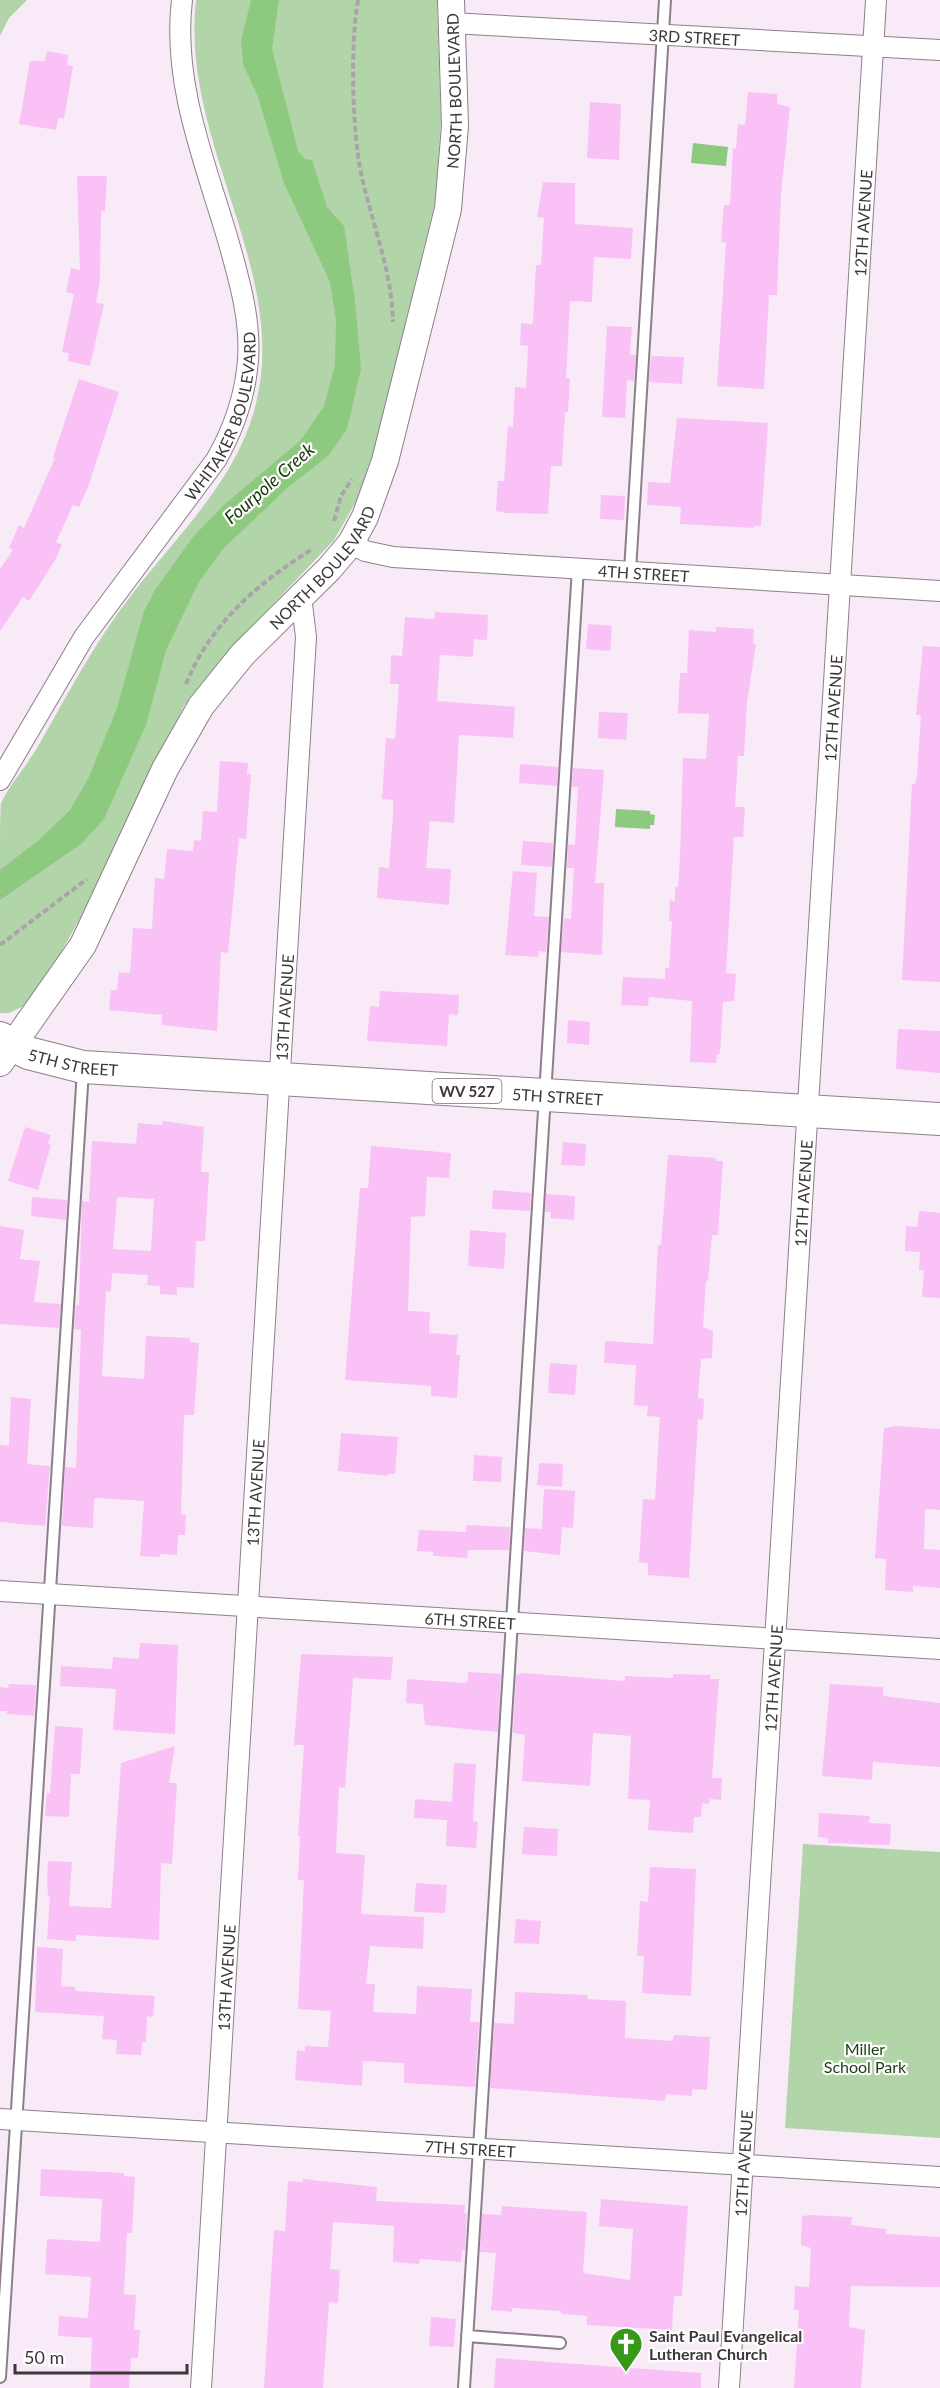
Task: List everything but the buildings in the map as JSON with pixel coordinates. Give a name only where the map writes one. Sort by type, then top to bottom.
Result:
[{"type":"main road","name":"5TH STREET","points":[[4,1049],[83,1067],[940,1119]]},
{"type":"street","name":"WHITAKER BOULEVARD","points":[[0,780],[84,637],[216,460],[230,436],[244,391],[249,343],[246,312],[238,274],[188,103],[180,43],[182,0]]},
{"type":"street","name":"12TH AVENUE","points":[[729,2388],[876,0]]},
{"type":"street","name":"3RD STREET","points":[[451,12],[663,34],[940,50]]},
{"type":"street","name":"NORTH BOULEVARD","points":[[4,1049],[44,1005],[83,945],[165,769],[201,706],[243,654],[302,596],[341,537],[375,494],[448,209],[455,126],[451,12]]},
{"type":"street","name":"4TH STREET","points":[[341,537],[365,551],[393,557],[940,591]]},
{"type":"street","name":"13TH AVENUE","points":[[201,2388],[246,1606],[306,637],[302,596]]},
{"type":"street","name":"6TH STREET","points":[[0,1591],[940,1649]]},
{"type":"street","name":"7TH STREET","points":[[9,2120],[940,2177]]},
{"type":"lane","points":[[630,571],[665,0]]},
{"type":"lane","points":[[464,2388],[578,568]]},
{"type":"lane","points":[[0,2377],[9,2120],[50,1594],[83,1067]]},
{"type":"lane","points":[[468,2336],[560,2343]]},
{"type":"path","points":[[358,0],[354,48],[358,159],[388,276],[393,328]]},
{"type":"path","points":[[341,537],[341,496],[355,474]]},
{"type":"path","points":[[184,688],[203,647],[240,603],[277,572],[315,548]]},
{"type":"path","points":[[0,945],[95,872]]},
{"type":"green space","points":[[0,0],[27,0],[9,18],[0,36]]},
{"type":"green space","points":[[196,0],[437,0],[441,121],[435,203],[374,450],[357,500],[334,540],[228,652],[184,706],[87,906],[54,965],[24,1006],[9,1013],[0,1013],[1,803],[37,748],[82,668],[119,611],[223,479],[249,427],[257,399],[262,350],[258,301],[247,251],[216,153],[203,102],[195,52]]},
{"type":"green space","name":"Miller School Park","points":[[803,1844],[940,1852],[940,2138],[785,2128]]},
{"type":"water","name":"Fourpole Creek","points":[[251,0],[279,0],[272,49],[298,151],[305,159],[312,160],[327,207],[344,226],[355,301],[361,369],[347,429],[329,455],[286,489],[223,549],[199,582],[166,650],[146,725],[104,819],[81,844],[0,900],[0,870],[39,840],[70,810],[89,777],[117,708],[144,611],[155,590],[193,537],[225,504],[301,440],[324,406],[335,365],[336,320],[330,282],[284,183],[258,97],[243,64],[241,41]]},
{"type":"water","points":[[693,143],[728,147],[726,166],[691,163]]},
{"type":"water","points":[[616,809],[650,811],[650,814],[655,815],[654,825],[650,825],[650,829],[615,827]]},
{"type":"place","name":"Saint Paul Evangelical Lutheran Church","points":[[626,2373]]}]
